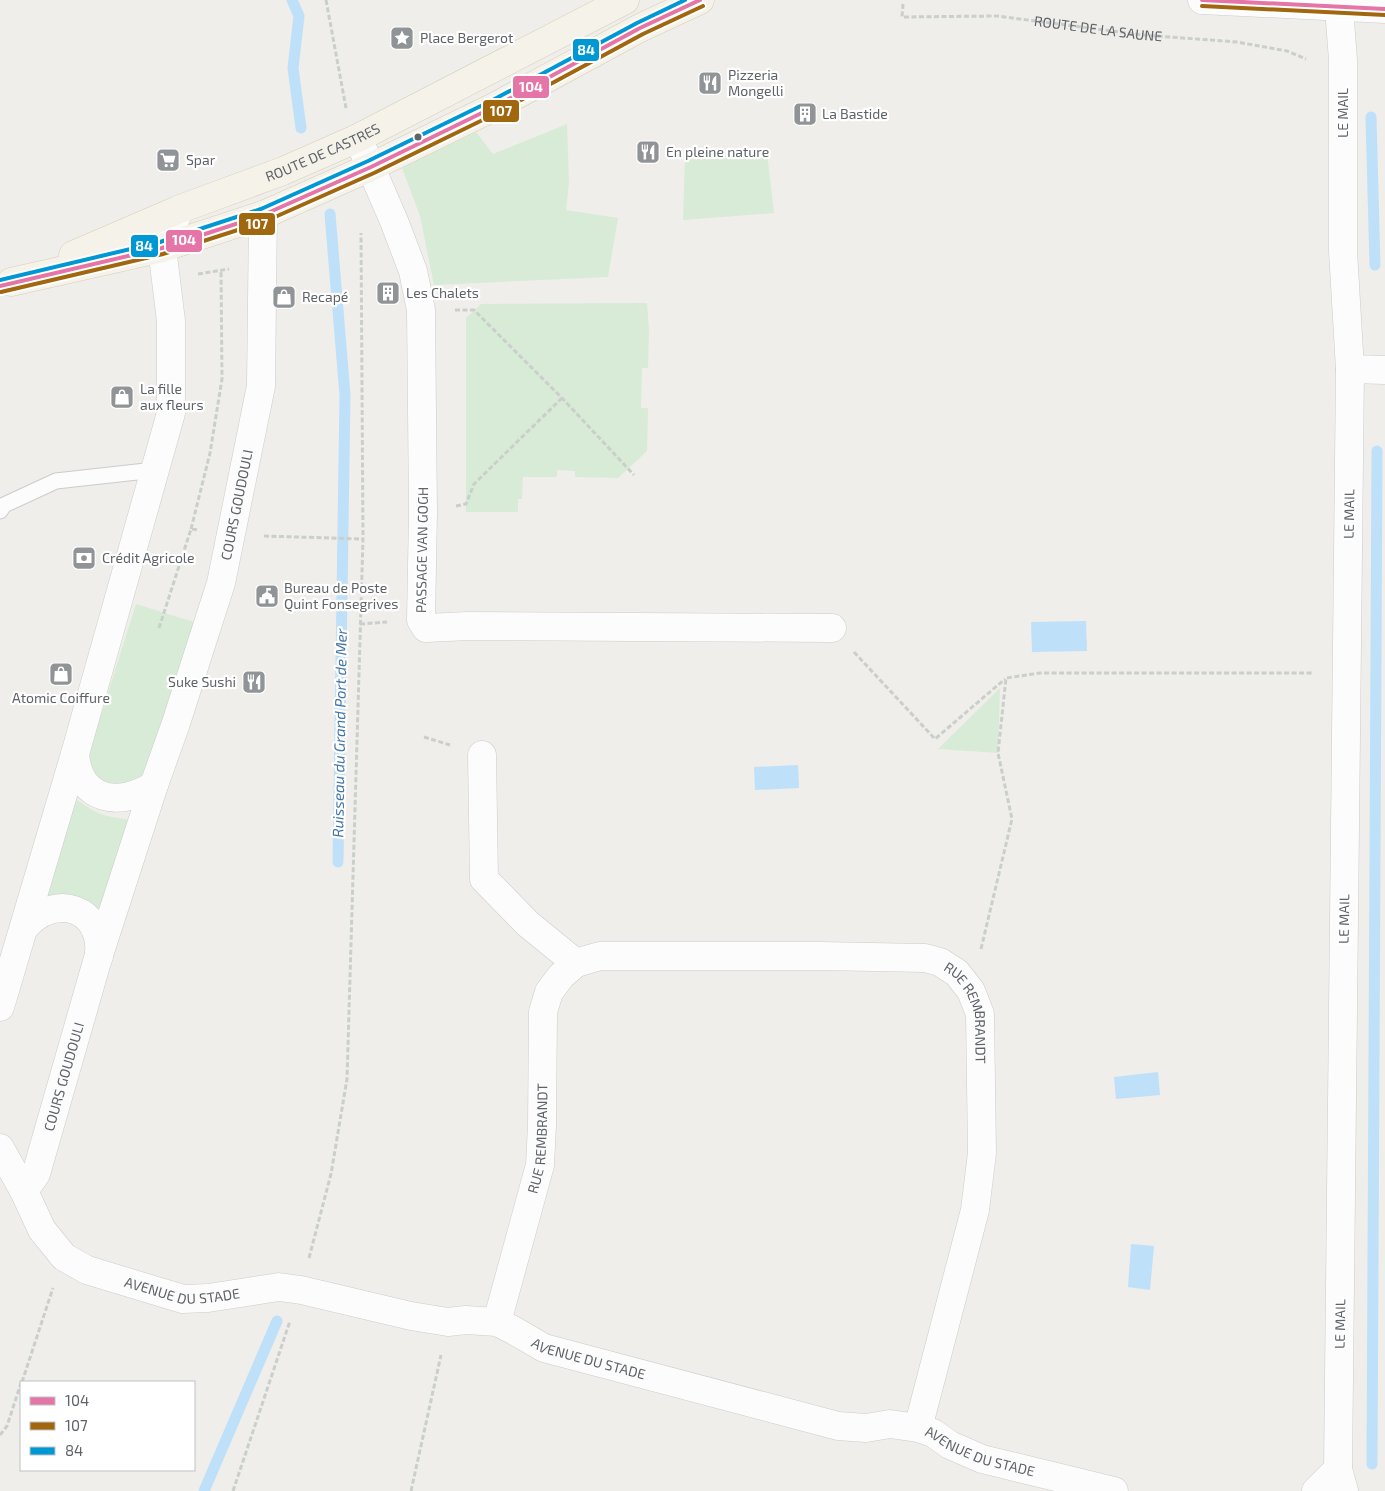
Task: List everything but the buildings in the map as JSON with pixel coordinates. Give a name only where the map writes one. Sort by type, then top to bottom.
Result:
[{"type":"main road","name":"ROUTE DE CASTRES","points":[[5,284],[180,209],[283,171],[358,138],[625,0]]},
{"type":"main road","name":"ROUTE DE CASTRES","points":[[5,284],[162,248],[263,216],[494,107],[640,28],[700,0]]},
{"type":"street","points":[[1202,0],[1385,9]]},
{"type":"street","name":"LE MAIL","points":[[1316,1491],[1341,1480],[1350,368],[1343,251],[1343,60],[1339,8]]},
{"type":"street","name":"PASSAGE VAN GOGH","points":[[358,138],[413,270],[421,310],[423,512],[421,620],[426,628],[468,626],[832,628]]},
{"type":"street","points":[[0,1007],[75,754],[171,413],[171,321],[162,248],[180,209]]},
{"type":"street","name":"COURS GOUDOULI","points":[[24,1190],[36,1174],[98,958],[221,583],[233,532],[261,386],[263,216]]},
{"type":"street","points":[[1350,368],[1385,370]]},
{"type":"street","points":[[75,754],[78,772],[83,781],[89,788],[105,797],[122,798],[140,793],[154,784]]},
{"type":"street","points":[[482,755],[484,879],[528,924],[576,963]]},
{"type":"street","name":"COURS GOUDOULI","points":[[24,928],[32,918],[43,911],[55,908],[69,908],[91,921],[97,932],[100,945],[98,958]]},
{"type":"street","name":"RUE REMBRANDT","points":[[497,1322],[540,1164],[542,1012],[549,992],[560,976],[576,963],[600,956],[925,958],[940,962],[957,973],[972,991],[980,1014],[982,1153],[977,1201],[918,1428]]},
{"type":"street","points":[[0,1148],[24,1190],[42,1230],[64,1257]]},
{"type":"street","name":"AVENUE DU STADE","points":[[64,1257],[87,1270],[183,1299],[208,1298],[278,1286],[411,1316],[448,1322],[466,1320],[497,1322],[544,1348],[838,1426],[866,1428],[890,1424],[918,1428],[933,1433],[950,1445],[982,1459],[1114,1491]]},
{"type":"lane","points":[[0,511],[4,505],[56,481],[155,470]]},
{"type":"path","points":[[326,0],[346,111]]},
{"type":"path","name":"ROUTE DE LA SAUNE","points":[[903,4],[902,17],[997,16],[1143,35],[1237,42],[1287,52],[1306,58]]},
{"type":"path","points":[[233,1491],[301,1290],[332,1174],[347,1079],[363,539],[361,231]]},
{"type":"path","points":[[166,278],[262,262]]},
{"type":"path","points":[[159,628],[191,529],[210,453],[222,378],[221,270]]},
{"type":"path","points":[[421,310],[474,310],[562,398],[634,475]]},
{"type":"path","points":[[423,512],[466,504],[474,484],[562,398]]},
{"type":"path","points":[[191,529],[264,536],[363,539]]},
{"type":"path","points":[[832,628],[935,739],[1006,678],[1040,673],[1347,673]]},
{"type":"path","points":[[972,991],[1012,819],[998,752],[1006,678]]},
{"type":"path","points":[[22,1381],[64,1257]]},
{"type":"path","points":[[411,1491],[448,1322]]},
{"type":"path","points":[[0,1434],[7,1426],[20,1386]]},
{"type":"green space","points":[[567,124],[569,183],[566,210],[618,218],[608,277],[434,285],[420,216],[402,168],[476,132],[493,154]]},
{"type":"green space","points":[[767,153],[774,213],[683,220],[685,157]]},
{"type":"green space","points":[[647,303],[649,330],[648,368],[642,368],[641,408],[648,408],[647,451],[618,478],[575,477],[575,471],[557,470],[557,477],[523,477],[522,499],[518,499],[518,512],[466,512],[466,318],[481,304]]},
{"type":"green space","points":[[136,604],[194,622],[144,781],[100,785],[86,763]]},
{"type":"green space","points":[[1000,688],[998,753],[938,749]]},
{"type":"green space","points":[[77,800],[100,814],[126,819],[130,825],[100,908],[52,900],[47,896],[71,803]]},
{"type":"water","points":[[1086,621],[1087,651],[1032,652],[1031,622]]},
{"type":"water","points":[[798,765],[799,788],[755,790],[754,767]]},
{"type":"water","points":[[1158,1072],[1160,1095],[1116,1099],[1114,1077]]},
{"type":"water","points":[[1131,1244],[1154,1246],[1150,1290],[1128,1287]]},
{"type":"waterway","name":"Ruisseau du Grand Port de Mer","points":[[292,0],[299,16],[293,68],[301,128]]},
{"type":"waterway","points":[[1371,117],[1375,265]]},
{"type":"waterway","name":"Ruisseau du Grand Port de Mer","points":[[330,214],[345,395],[338,862]]},
{"type":"waterway","points":[[1372,1464],[1377,451]]},
{"type":"waterway","name":"Ruisseau du Grand Port de Mer","points":[[204,1491],[277,1321]]},
{"type":"transit line","name":"84","points":[[0,280],[160,242],[261,209],[368,161],[491,101],[637,23],[685,0]]},
{"type":"transit line","name":"104","points":[[0,286],[162,248],[263,215],[371,167],[494,107],[640,28],[700,0]]},
{"type":"transit line","name":"104","points":[[1202,0],[1385,9]]},
{"type":"transit line","name":"107","points":[[1,292],[163,254],[266,221],[374,173],[497,113],[643,34],[703,6]]},
{"type":"transit line","name":"107","points":[[1202,6],[1385,15]]},
{"type":"place","name":"Place Bergerot","points":[[402,38]]},
{"type":"place","name":"Pizzeria Mongelli","points":[[710,83]]},
{"type":"place","name":"La Bastide","points":[[805,114]]},
{"type":"place","name":"En pleine nature","points":[[648,152]]},
{"type":"place","name":"Spar","points":[[168,160]]},
{"type":"place","name":"Les Chalets","points":[[388,293]]},
{"type":"place","name":"Recapé","points":[[284,297]]},
{"type":"place","name":"La fille aux fleurs","points":[[122,397]]},
{"type":"place","name":"Crédit Agricole","points":[[84,558]]},
{"type":"place","name":"Bureau de Poste Quint Fonsegrives","points":[[267,596]]},
{"type":"place","name":"Atomic Coiffure","points":[[61,674]]},
{"type":"place","name":"Suke Sushi","points":[[254,682]]}]
